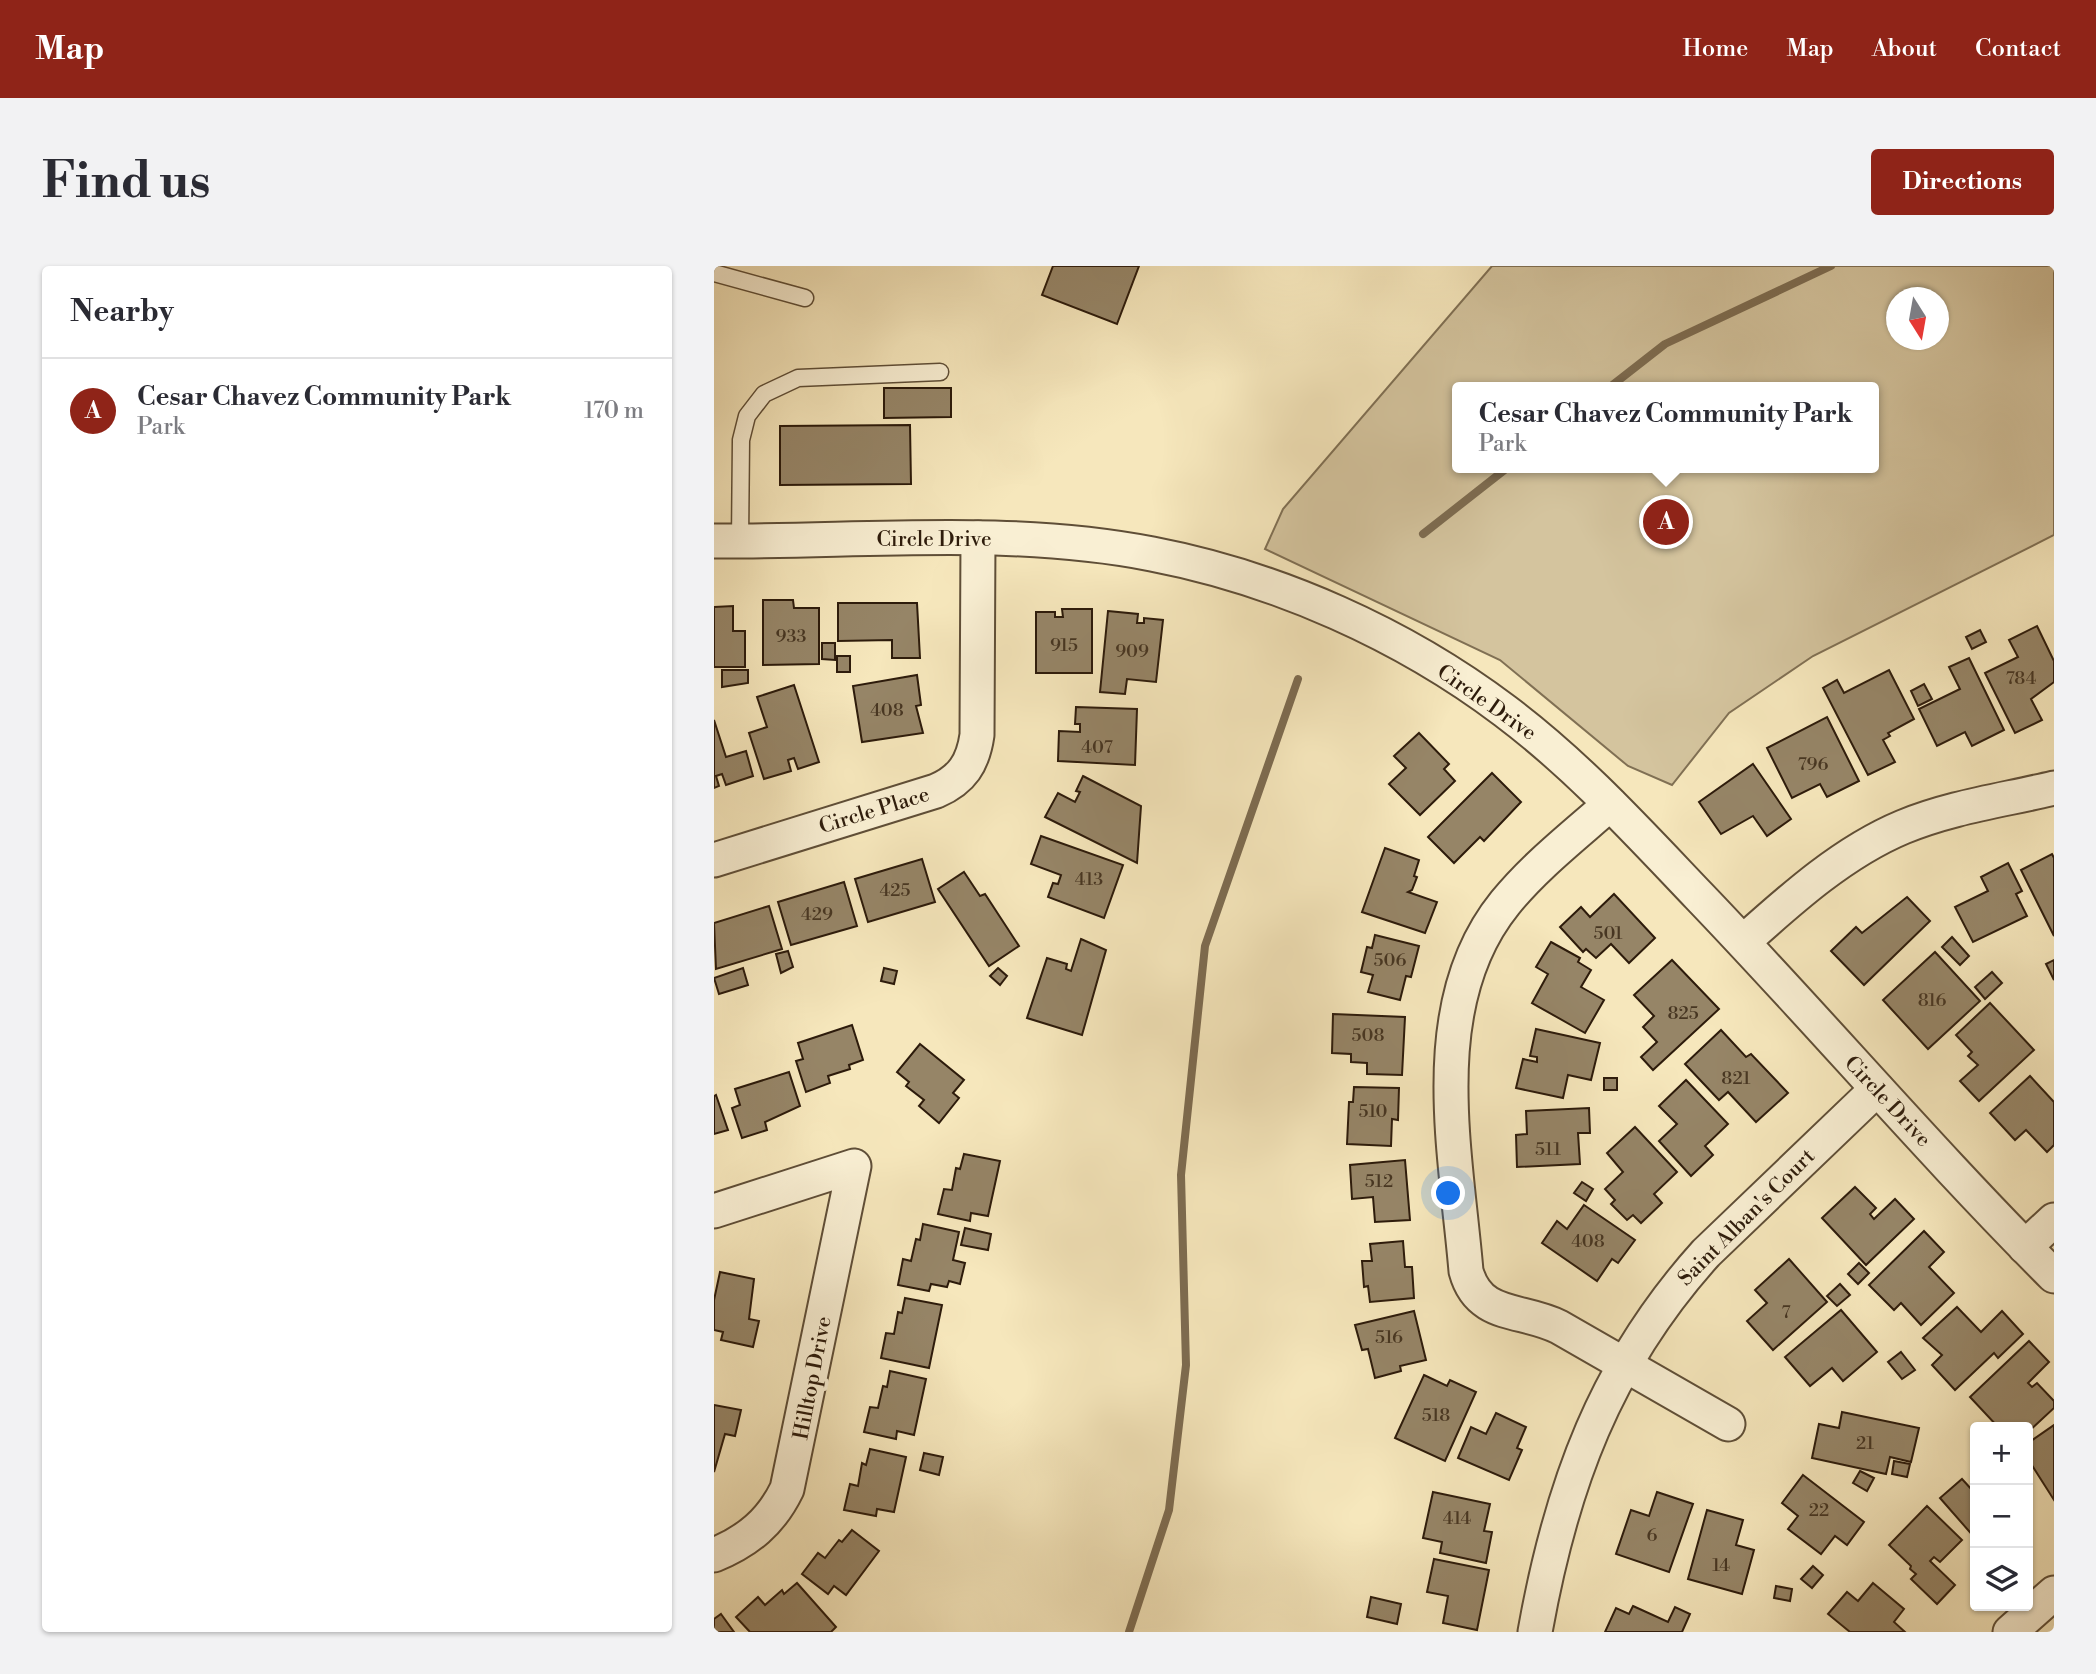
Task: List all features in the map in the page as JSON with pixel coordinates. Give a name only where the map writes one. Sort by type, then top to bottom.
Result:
[{"type":"street","name":"Circle Drive","points":[[727,541],[978,538],[1057,541],[1153,554],[1245,578],[1323,607],[1395,643],[1481,694],[1557,754],[1611,804],[2054,1276]]},
{"type":"street","name":"Circle Place","points":[[714,860],[936,792],[954,781],[968,767],[977,736],[978,538]]},
{"type":"street","points":[[1743,942],[1826,872],[1880,838],[1940,814],[2054,788]]},
{"type":"street","points":[[1611,804],[1523,883],[1506,902],[1483,938],[1462,996],[1454,1038],[1451,1092],[1466,1271],[1475,1293],[1497,1309],[1546,1320],[1728,1424]]},
{"type":"street","name":"Saint Alban's Court","points":[[1535,1632],[1547,1563],[1566,1494],[1589,1435],[1625,1364],[1662,1305],[1706,1253],[1877,1089]]},
{"type":"street","name":"Hilltop Drive","points":[[714,1211],[854,1166],[787,1489],[772,1517],[760,1530],[714,1555]]},
{"type":"street","points":[[2025,1247],[2054,1220]]},
{"type":"street","points":[[2010,1632],[2054,1593]]},
{"type":"lane","points":[[714,273],[805,298]]},
{"type":"lane","points":[[727,541],[741,440],[747,416],[764,394],[798,378],[940,372]]},
{"type":"shaded area","points":[[1492,266],[2054,266],[2054,535],[1813,656],[1729,713],[1672,785],[1628,766],[1500,660],[1265,549],[1283,509]]},
{"type":"building","points":[[1053,266],[1139,266],[1117,324],[1042,295]]},
{"type":"building","points":[[884,388],[951,388],[951,417],[884,418]]},
{"type":"building","points":[[910,425],[911,484],[780,485],[780,426]]},
{"type":"building","points":[[763,600],[793,600],[794,608],[819,608],[819,664],[763,665]]},
{"type":"building","points":[[838,603],[917,603],[920,658],[892,658],[892,640],[838,641]]},
{"type":"building","points":[[733,606],[733,631],[745,631],[745,667],[714,667],[714,607]]},
{"type":"building","points":[[1062,609],[1092,609],[1092,673],[1036,673],[1036,612],[1055,612],[1055,617],[1063,617]]},
{"type":"building","points":[[1108,611],[1138,614],[1137,623],[1144,623],[1144,618],[1163,620],[1156,682],[1127,679],[1125,694],[1100,692]]},
{"type":"building","points":[[2037,626],[2054,661],[2054,682],[2031,699],[2042,720],[2015,733],[1985,673],[2018,657],[2009,640]]},
{"type":"building","points":[[1980,630],[1986,642],[1972,649],[1966,637]]},
{"type":"building","points":[[822,643],[835,643],[835,660],[822,659]]},
{"type":"building","points":[[837,656],[850,656],[850,672],[837,672]]},
{"type":"building","points":[[1969,658],[2004,730],[1972,746],[1965,732],[1937,746],[1919,709],[1960,689],[1949,667]]},
{"type":"building","points":[[722,670],[748,670],[748,683],[722,687]]},
{"type":"building","points":[[1889,670],[1914,719],[1888,733],[1890,736],[1883,740],[1895,762],[1868,775],[1823,688],[1837,680],[1844,693]]},
{"type":"building","points":[[917,675],[921,705],[916,706],[923,733],[862,742],[853,686]]},
{"type":"building","points":[[1924,684],[1932,699],[1918,706],[1911,691]]},
{"type":"building","points":[[794,685],[819,762],[798,769],[794,758],[788,760],[791,771],[764,779],[749,733],[767,727],[757,697]]},
{"type":"building","points":[[1076,707],[1137,709],[1135,765],[1058,761],[1059,731],[1080,732],[1080,724],[1075,724]]},
{"type":"building","points":[[1827,717],[1859,781],[1827,797],[1820,784],[1792,798],[1767,748]]},
{"type":"building","points":[[714,720],[726,757],[746,751],[753,776],[726,785],[722,774],[716,776],[719,786],[714,788]]},
{"type":"building","points":[[1419,733],[1449,764],[1444,769],[1455,781],[1420,815],[1389,784],[1406,768],[1394,756]]},
{"type":"building","points":[[1753,764],[1791,819],[1767,836],[1753,816],[1721,834],[1699,802]]},
{"type":"building","points":[[1492,773],[1521,802],[1484,841],[1480,837],[1454,863],[1428,837]]},
{"type":"building","points":[[1083,776],[1141,806],[1137,863],[1045,817],[1058,793],[1075,802],[1080,792],[1076,791]]},
{"type":"building","points":[[1041,836],[1123,865],[1104,918],[1048,897],[1053,883],[1058,884],[1061,875],[1031,864]]},
{"type":"building","points":[[1385,848],[1419,860],[1414,876],[1417,877],[1412,890],[1408,892],[1437,902],[1425,933],[1362,912]]},
{"type":"building","points":[[2052,854],[2054,858],[2054,936],[2021,870]]},
{"type":"building","points":[[922,859],[935,902],[868,922],[855,879]]},
{"type":"building","points":[[2008,863],[2022,891],[2016,894],[2027,916],[1973,942],[1955,907],[1988,891],[1981,877]]},
{"type":"building","points":[[964,872],[980,896],[985,894],[1019,946],[989,966],[938,889]]},
{"type":"building","points":[[844,882],[857,926],[791,945],[778,902]]},
{"type":"building","points":[[1614,894],[1655,938],[1629,963],[1611,944],[1596,958],[1586,949],[1583,952],[1560,927],[1581,907],[1590,917]]},
{"type":"building","points":[[1907,897],[1930,921],[1864,985],[1831,951],[1856,927],[1862,933]]},
{"type":"building","points":[[769,906],[782,949],[716,969],[714,923]]},
{"type":"building","points":[[1375,935],[1419,946],[1411,977],[1406,976],[1400,1000],[1368,992],[1373,975],[1361,972],[1367,947],[1372,948]]},
{"type":"building","points":[[1952,937],[1969,956],[1960,965],[1942,947]]},
{"type":"building","points":[[1081,939],[1106,950],[1082,1035],[1027,1018],[1047,958],[1067,964],[1066,969],[1071,971]]},
{"type":"building","points":[[1551,942],[1580,958],[1578,962],[1591,970],[1581,987],[1604,1000],[1585,1033],[1532,1003],[1548,974],[1536,967]]},
{"type":"building","points":[[788,951],[793,967],[781,973],[776,954]]},
{"type":"building","points":[[1935,952],[1980,1001],[1928,1049],[1883,1000]]},
{"type":"building","points":[[1672,960],[1719,1009],[1653,1070],[1641,1057],[1657,1042],[1643,1027],[1654,1016],[1634,995]]},
{"type":"building","points":[[2054,960],[2054,980],[2046,964]]},
{"type":"building","points":[[743,968],[748,985],[719,994],[714,978]]},
{"type":"building","points":[[884,968],[897,971],[894,984],[881,981]]},
{"type":"building","points":[[998,968],[1007,976],[1000,985],[990,976]]},
{"type":"building","points":[[1992,972],[2002,983],[1985,999],[1975,987]]},
{"type":"building","points":[[1990,1003],[2034,1050],[1979,1101],[1960,1081],[1978,1065],[1968,1056],[1972,1052],[1956,1035]]},
{"type":"building","points":[[1333,1014],[1405,1017],[1402,1075],[1367,1074],[1367,1063],[1351,1062],[1351,1054],[1332,1053]]},
{"type":"building","points":[[852,1025],[863,1060],[849,1065],[850,1069],[828,1076],[830,1083],[806,1092],[796,1061],[803,1059],[798,1043]]},
{"type":"building","points":[[1536,1029],[1600,1043],[1591,1080],[1568,1075],[1563,1098],[1516,1088],[1523,1059],[1537,1062],[1537,1057],[1530,1056]]},
{"type":"building","points":[[1721,1030],[1746,1057],[1751,1054],[1788,1093],[1756,1122],[1728,1092],[1719,1100],[1685,1064]]},
{"type":"building","points":[[920,1044],[964,1080],[953,1093],[959,1098],[939,1123],[919,1106],[924,1100],[906,1086],[909,1082],[897,1072]]},
{"type":"building","points":[[789,1072],[800,1106],[765,1122],[767,1130],[742,1138],[732,1108],[740,1105],[735,1089]]},
{"type":"building","points":[[2030,1076],[2054,1102],[2054,1145],[2047,1152],[2026,1130],[2015,1140],[1990,1113]]},
{"type":"building","points":[[1604,1078],[1617,1078],[1617,1090],[1604,1090]]},
{"type":"building","points":[[1686,1080],[1728,1124],[1705,1146],[1713,1155],[1691,1176],[1659,1141],[1677,1124],[1659,1106]]},
{"type":"building","points":[[1354,1087],[1399,1088],[1398,1120],[1392,1119],[1391,1146],[1347,1144],[1349,1102],[1353,1102]]},
{"type":"building","points":[[716,1095],[728,1130],[714,1134],[714,1096]]},
{"type":"building","points":[[1589,1108],[1590,1133],[1578,1133],[1580,1164],[1517,1167],[1516,1135],[1527,1134],[1526,1111]]},
{"type":"building","points":[[1635,1127],[1677,1172],[1654,1194],[1662,1203],[1641,1223],[1633,1215],[1627,1220],[1611,1204],[1615,1200],[1605,1189],[1623,1172],[1607,1153]]},
{"type":"building","points":[[964,1154],[1000,1161],[988,1216],[971,1213],[970,1221],[938,1214],[944,1189],[952,1190],[956,1168],[960,1169]]},
{"type":"building","points":[[1405,1160],[1410,1220],[1375,1222],[1373,1197],[1352,1199],[1350,1165]]},
{"type":"building","points":[[1582,1182],[1593,1189],[1586,1201],[1574,1193]]},
{"type":"building","points":[[1855,1187],[1876,1208],[1870,1214],[1874,1219],[1895,1199],[1914,1219],[1866,1265],[1822,1218]]},
{"type":"building","points":[[1584,1205],[1635,1240],[1618,1263],[1612,1259],[1597,1281],[1542,1243],[1557,1221],[1567,1229]]},
{"type":"building","points":[[923,1224],[959,1232],[953,1260],[965,1263],[960,1284],[949,1281],[947,1287],[931,1284],[929,1291],[898,1285],[903,1259],[911,1261]]},
{"type":"building","points":[[965,1228],[991,1234],[988,1250],[961,1245]]},
{"type":"building","points":[[1924,1231],[1944,1252],[1929,1267],[1954,1293],[1921,1325],[1901,1303],[1894,1310],[1869,1285]]},
{"type":"building","points":[[1403,1241],[1405,1267],[1412,1267],[1414,1298],[1370,1302],[1368,1286],[1364,1287],[1362,1261],[1372,1261],[1370,1244]]},
{"type":"building","points":[[1789,1259],[1827,1302],[1773,1350],[1747,1321],[1767,1303],[1755,1290]]},
{"type":"building","points":[[1859,1263],[1869,1273],[1858,1284],[1848,1274]]},
{"type":"building","points":[[720,1272],[754,1279],[749,1319],[759,1321],[753,1347],[721,1340],[723,1332],[714,1330],[714,1300]]},
{"type":"building","points":[[1840,1284],[1850,1295],[1837,1306],[1827,1296]]},
{"type":"building","points":[[905,1298],[942,1305],[929,1368],[881,1358],[886,1333],[894,1334],[898,1312],[902,1313]]},
{"type":"building","points":[[1957,1307],[1981,1332],[2002,1311],[2023,1334],[1998,1358],[1994,1353],[1955,1390],[1932,1365],[1942,1355],[1923,1338]]},
{"type":"building","points":[[1841,1310],[1877,1352],[1843,1381],[1832,1368],[1810,1386],[1785,1357]]},
{"type":"building","points":[[1414,1311],[1426,1360],[1400,1366],[1401,1371],[1375,1378],[1368,1349],[1362,1350],[1355,1325]]},
{"type":"building","points":[[2029,1341],[2049,1362],[2028,1383],[2032,1387],[2037,1383],[2054,1401],[2054,1408],[2033,1427],[2033,1422],[1993,1422],[1970,1397]]},
{"type":"building","points":[[1901,1352],[1915,1370],[1902,1379],[1888,1362]]},
{"type":"building","points":[[890,1371],[926,1379],[914,1435],[897,1431],[896,1439],[864,1432],[870,1407],[878,1408]]},
{"type":"building","points":[[1424,1375],[1447,1386],[1450,1380],[1476,1392],[1445,1461],[1395,1438]]},
{"type":"building","points":[[714,1405],[741,1410],[735,1436],[725,1434],[714,1472]]},
{"type":"building","points":[[1842,1412],[1919,1428],[1911,1462],[1890,1457],[1886,1474],[1812,1458],[1819,1424],[1839,1428]]},
{"type":"building","points":[[1496,1413],[1526,1427],[1517,1448],[1522,1450],[1509,1480],[1458,1458],[1471,1427],[1486,1434]]},
{"type":"building","points":[[2054,1425],[2054,1500],[2033,1467],[2033,1440]]},
{"type":"building","points":[[870,1449],[906,1457],[894,1512],[877,1509],[876,1516],[844,1510],[850,1484],[858,1486],[862,1463],[866,1465]]},
{"type":"building","points":[[924,1453],[943,1457],[939,1475],[920,1470]]},
{"type":"building","points":[[1894,1461],[1910,1464],[1907,1477],[1892,1474]]},
{"type":"building","points":[[1860,1471],[1874,1478],[1867,1491],[1853,1483]]},
{"type":"building","points":[[1803,1475],[1864,1522],[1847,1545],[1835,1536],[1821,1554],[1788,1529],[1798,1516],[1782,1503]]},
{"type":"building","points":[[1962,1479],[1970,1488],[1970,1532],[1940,1498]]},
{"type":"building","points":[[1433,1492],[1490,1504],[1484,1531],[1492,1532],[1486,1563],[1440,1553],[1442,1542],[1423,1538]]},
{"type":"building","points":[[1657,1492],[1693,1504],[1669,1572],[1616,1554],[1631,1510],[1649,1516]]},
{"type":"building","points":[[1927,1506],[1962,1540],[1940,1562],[1934,1557],[1930,1561],[1955,1585],[1937,1604],[1911,1579],[1916,1574],[1910,1569],[1911,1566],[1889,1545]]},
{"type":"building","points":[[1707,1510],[1743,1520],[1736,1545],[1754,1550],[1742,1594],[1688,1579]]},
{"type":"building","points":[[852,1530],[879,1551],[846,1595],[834,1586],[828,1594],[802,1574],[818,1553],[825,1558],[839,1540],[842,1542]]},
{"type":"building","points":[[1434,1559],[1489,1570],[1477,1630],[1443,1623],[1448,1596],[1427,1592]]},
{"type":"building","points":[[1813,1566],[1823,1575],[1812,1588],[1801,1579]]},
{"type":"building","points":[[797,1583],[836,1627],[831,1632],[750,1632],[736,1617],[758,1597],[765,1605],[782,1590],[784,1594]]},
{"type":"building","points":[[1873,1583],[1904,1609],[1894,1622],[1905,1632],[1850,1632],[1828,1614],[1847,1592],[1858,1601]]},
{"type":"building","points":[[1776,1586],[1792,1589],[1790,1601],[1774,1598]]},
{"type":"building","points":[[1371,1597],[1401,1604],[1397,1624],[1367,1617]]},
{"type":"building","points":[[1633,1606],[1668,1622],[1675,1607],[1690,1614],[1682,1632],[1605,1632],[1616,1608],[1629,1614]]},
{"type":"building","points":[[721,1614],[734,1632],[714,1632],[714,1619]]},
{"type":"waterway","points":[[1616,382],[1665,344],[1831,266]]},
{"type":"waterway","points":[[1423,534],[1501,473]]},
{"type":"waterway","points":[[1129,1632],[1169,1510],[1186,1365],[1181,1175],[1205,946],[1298,679]]},
{"type":"place","name":"Cesar Chavez Community Park","points":[[1666,522]]}]
